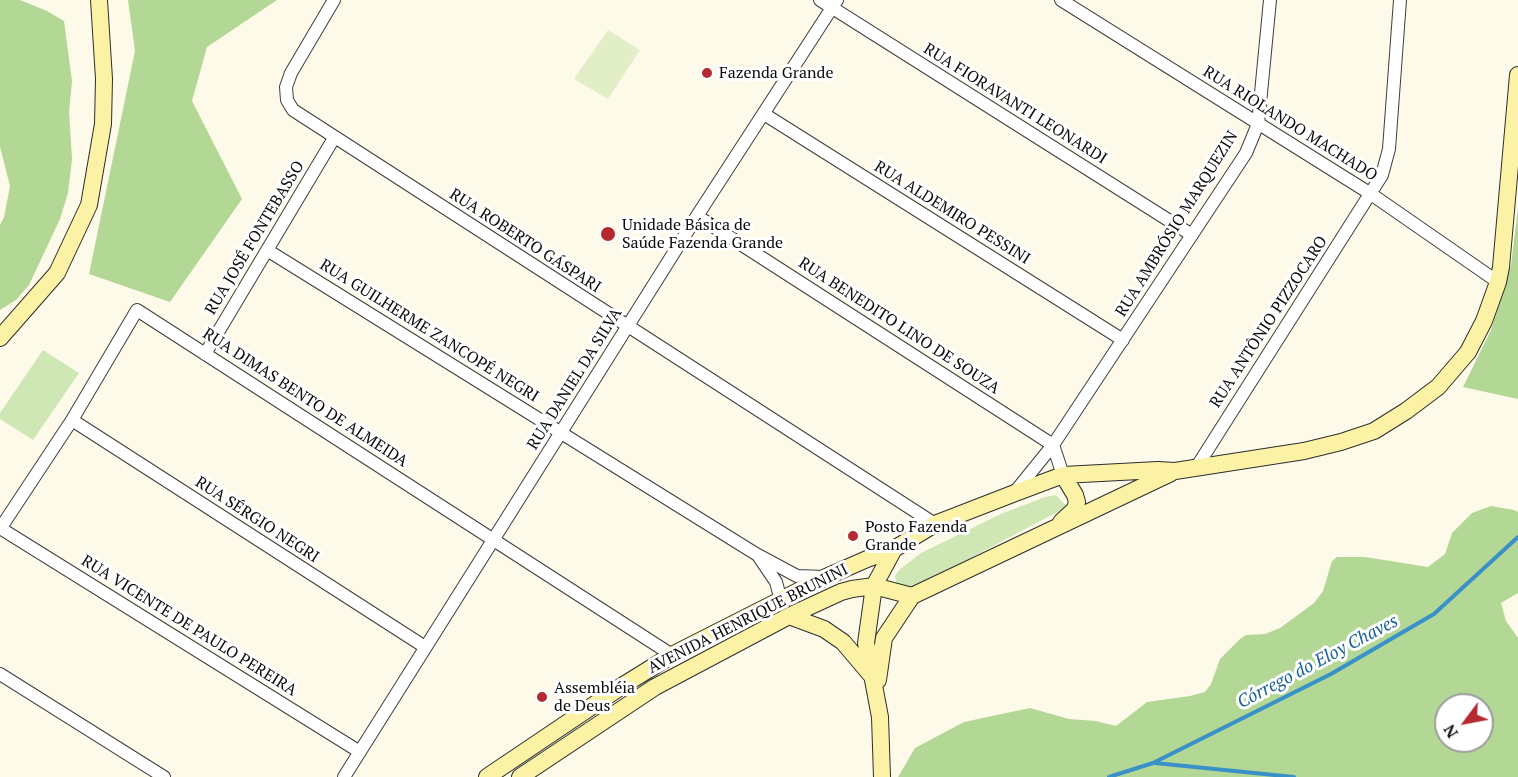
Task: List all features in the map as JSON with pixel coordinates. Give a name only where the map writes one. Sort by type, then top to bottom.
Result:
[{"type":"main road","points":[[0,339],[57,273],[89,205],[103,124],[104,79],[99,0]]},
{"type":"main road","name":"AVENIDA HENRIQUE BRUNINI","points":[[520,777],[655,687],[785,608],[826,578],[894,549],[935,524],[1063,475],[1175,471],[1304,452],[1374,431],[1398,416],[1438,387],[1454,371],[1468,352],[1484,321],[1498,282],[1518,75]]},
{"type":"main road","name":"AVENIDA HENRIQUE BRUNINI","points":[[912,596],[1175,471]]},
{"type":"main road","points":[[1052,531],[1071,514],[1076,506],[1075,495],[1063,475]]},
{"type":"main road","points":[[882,777],[880,717],[866,643],[874,586],[894,549]]},
{"type":"main road","points":[[874,586],[912,596],[884,638],[876,695]]},
{"type":"main road","name":"AVENIDA HENRIQUE BRUNINI","points":[[487,777],[672,655],[785,608],[841,592],[874,586]]},
{"type":"main road","points":[[785,608],[843,642],[872,676]]},
{"type":"street","name":"RUA ROBERTO GÁSPARI","points":[[334,0],[291,73],[286,87],[287,100],[293,110],[935,524]]},
{"type":"street","name":"RUA FIORAVANTI LEONARDI","points":[[820,0],[834,4],[1192,235]]},
{"type":"street","name":"RUA RIOLANDO MACHADO","points":[[1061,0],[1371,194],[1498,282]]},
{"type":"street","name":"RUA AMBRÓSIO MARQUEZIN","points":[[1015,493],[1053,445],[1246,153],[1258,123],[1270,0]]},
{"type":"street","name":"RUA ANTÔNIO PIZZOCARO","points":[[1196,468],[1382,176],[1389,149],[1400,0]]},
{"type":"street","name":"RUA DANIEL DA SILVA","points":[[344,777],[697,216],[834,4]]},
{"type":"street","name":"RUA ALDEMIRO PESSINI","points":[[764,114],[1122,340]]},
{"type":"street","name":"RUA JOSÉ FONTEBASSO","points":[[205,354],[334,138]]},
{"type":"street","name":"RUA BENEDITO LINO DE SOUZA","points":[[697,216],[1053,445]]},
{"type":"street","name":"RUA GUILHERME ZANCOPÉ NEGRI","points":[[267,250],[756,554],[797,576],[826,578]]},
{"type":"street","name":"RUA DIMAS BENTO DE ALMEIDA","points":[[0,528],[72,420],[137,310],[672,655]]},
{"type":"street","name":"RUA SÉRGIO NEGRI","points":[[72,420],[425,647]]},
{"type":"street","points":[[1053,445],[1063,475]]},
{"type":"street","name":"RUA VICENTE DE PAULO PEREIRA","points":[[0,528],[360,752]]},
{"type":"street","name":"RUA GUILHERME ZANCOPÉ NEGRI","points":[[756,554],[776,582],[785,608]]},
{"type":"street","points":[[0,674],[164,777]]},
{"type":"green space","points":[[0,0],[20,0],[64,21],[72,81],[69,112],[72,159],[68,193],[60,219],[29,285],[16,300],[0,310],[0,225],[4,217],[10,186],[0,147]]},
{"type":"green space","points":[[128,0],[277,0],[207,47],[192,101],[242,199],[170,302],[89,274],[135,51]]},
{"type":"green space","points":[[608,30],[640,50],[608,99],[574,79]]},
{"type":"green space","points":[[1518,208],[1518,399],[1463,387],[1491,330],[1511,265]]},
{"type":"green space","points":[[43,350],[79,373],[33,440],[0,419],[0,413]]},
{"type":"green space","points":[[1056,495],[1067,507],[915,587],[902,589],[896,583],[895,576],[899,570],[921,553],[1001,514]]},
{"type":"green space","points":[[1491,506],[1518,512],[1518,593],[1501,603],[1506,621],[1518,638],[1518,777],[898,777],[915,748],[964,722],[1030,708],[1069,719],[1096,721],[1116,726],[1147,702],[1205,692],[1211,684],[1220,659],[1240,639],[1246,635],[1265,634],[1280,628],[1314,603],[1323,591],[1332,561],[1337,557],[1365,557],[1428,567],[1445,554],[1452,533],[1472,513]]},
{"type":"waterway","name":"Córrego do Eloy Chaves","points":[[1109,777],[1153,763],[1331,674],[1434,614],[1518,537]]},
{"type":"waterway","points":[[1155,763],[1294,777]]},
{"type":"place","name":"Fazenda Grande","points":[[707,73]]},
{"type":"place","name":"Unidade Básica de Saúde Fazenda Grande","points":[[608,234]]},
{"type":"place","name":"Posto Fazenda Grande","points":[[853,536]]},
{"type":"place","name":"Assembléia de Deus","points":[[542,697]]}]
